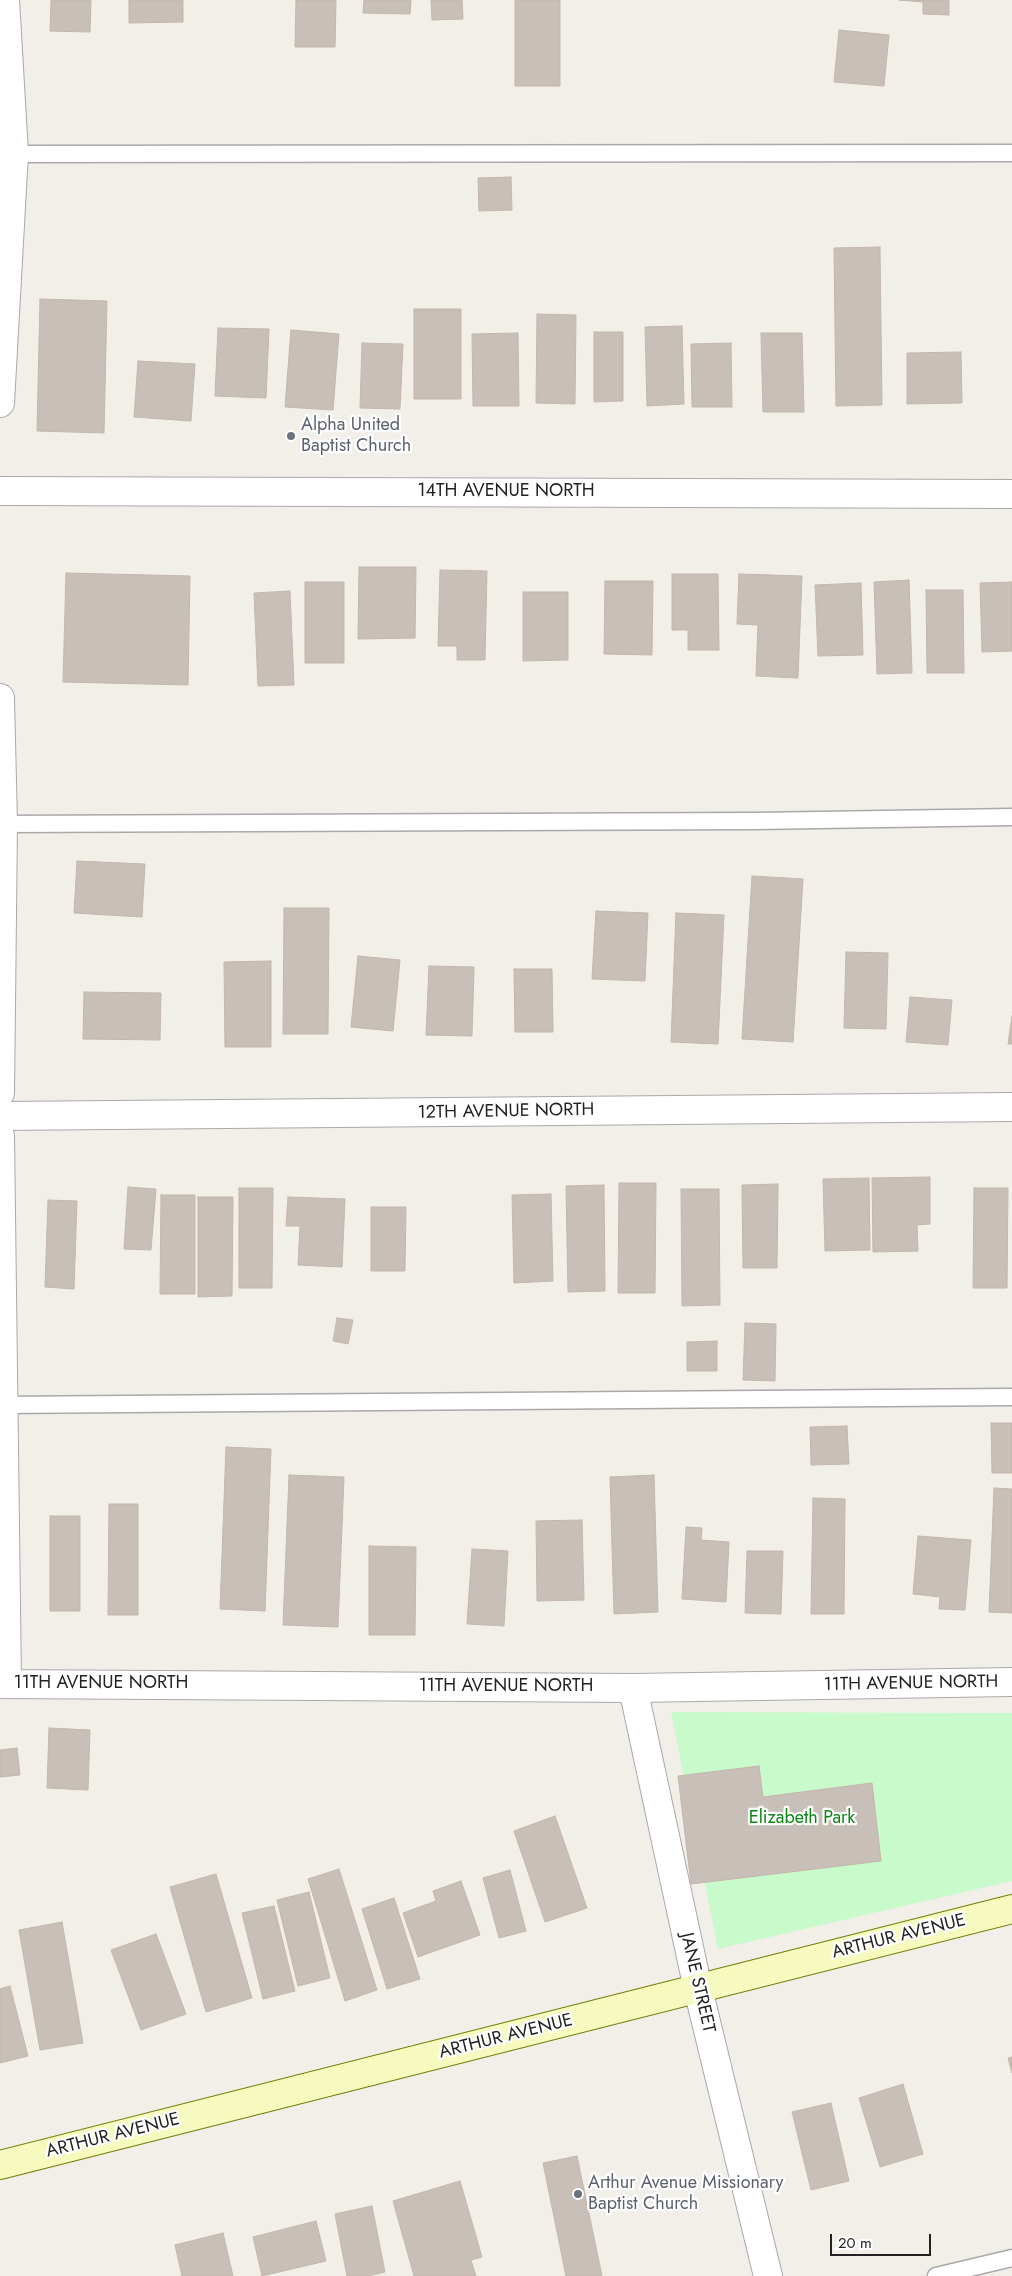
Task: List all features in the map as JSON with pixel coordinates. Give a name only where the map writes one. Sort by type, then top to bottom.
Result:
[{"type":"street","points":[[0,403],[7,154],[5,0]]},
{"type":"street","name":"14TH AVENUE NORTH","points":[[0,491],[1012,494]]},
{"type":"street","points":[[0,698],[0,1093]]},
{"type":"street","name":"12TH AVENUE NORTH","points":[[0,1116],[1012,1107]]},
{"type":"street","points":[[0,1136],[3,1684]]},
{"type":"street","name":"11TH AVENUE NORTH","points":[[3,1684],[633,1688],[1012,1682]]},
{"type":"street","name":"JANE STREET","points":[[633,1688],[698,1988],[768,2276]]},
{"type":"street","name":"ARTHUR AVENUE","points":[[0,2165],[1012,1909]]},
{"type":"lane","points":[[7,154],[1012,154]]},
{"type":"lane","points":[[1,824],[745,821],[1012,817]]},
{"type":"lane","points":[[2,1404],[1012,1397]]},
{"type":"lane","points":[[936,2276],[1012,2258]]},
{"type":"green space","name":"Elizabeth Park","points":[[671,1712],[1012,1713],[1012,1881],[718,1949]]},
{"type":"building","points":[[51,0],[91,0],[90,32],[50,31]]},
{"type":"building","points":[[129,0],[183,0],[183,22],[129,23]]},
{"type":"building","points":[[296,0],[336,0],[335,47],[295,47]]},
{"type":"building","points":[[364,0],[411,0],[410,14],[363,13]]},
{"type":"building","points":[[431,0],[462,0],[463,19],[432,20]]},
{"type":"building","points":[[515,0],[560,0],[560,86],[515,86]]},
{"type":"building","points":[[899,0],[949,0],[949,15],[923,14],[923,2]]},
{"type":"building","points":[[839,30],[889,35],[884,86],[834,82]]},
{"type":"building","points":[[511,177],[512,210],[479,211],[478,178]]},
{"type":"building","points":[[880,247],[882,405],[836,406],[834,248]]},
{"type":"building","points":[[40,299],[107,301],[104,433],[37,431]]},
{"type":"building","points":[[414,309],[461,309],[461,399],[414,399]]},
{"type":"building","points":[[537,314],[576,315],[575,404],[536,403]]},
{"type":"building","points":[[682,326],[684,404],[647,406],[645,327]]},
{"type":"building","points":[[218,328],[269,329],[266,398],[215,396]]},
{"type":"building","points":[[291,330],[339,334],[333,410],[285,407]]},
{"type":"building","points":[[594,332],[623,332],[623,401],[594,402]]},
{"type":"building","points":[[518,333],[519,406],[473,406],[472,334]]},
{"type":"building","points":[[761,333],[802,333],[804,412],[763,412]]},
{"type":"building","points":[[362,343],[403,344],[400,409],[360,408]]},
{"type":"building","points":[[731,343],[732,407],[692,407],[691,344]]},
{"type":"building","points":[[961,352],[962,403],[907,404],[907,353]]},
{"type":"building","points":[[138,361],[195,364],[191,421],[134,417]]},
{"type":"building","points":[[359,567],[416,567],[415,638],[358,639]]},
{"type":"building","points":[[440,570],[487,571],[485,660],[457,660],[457,646],[438,646]]},
{"type":"building","points":[[66,573],[190,576],[188,685],[63,682]]},
{"type":"building","points":[[672,574],[718,574],[719,650],[688,650],[688,630],[672,630]]},
{"type":"building","points":[[739,574],[802,576],[798,678],[756,676],[758,625],[737,624]]},
{"type":"building","points":[[909,580],[912,673],[877,674],[874,582]]},
{"type":"building","points":[[605,581],[653,581],[652,655],[604,654]]},
{"type":"building","points":[[305,582],[344,582],[344,663],[305,663]]},
{"type":"building","points":[[1012,582],[1012,651],[982,652],[980,583]]},
{"type":"building","points":[[861,583],[863,655],[818,656],[815,585]]},
{"type":"building","points":[[926,590],[963,590],[964,673],[927,673]]},
{"type":"building","points":[[290,591],[294,685],[258,686],[254,593]]},
{"type":"building","points":[[523,592],[568,592],[568,660],[523,661]]},
{"type":"building","points":[[77,861],[145,864],[142,917],[74,913]]},
{"type":"building","points":[[752,876],[803,879],[793,1042],[742,1039]]},
{"type":"building","points":[[284,908],[329,908],[328,1034],[283,1034]]},
{"type":"building","points":[[596,911],[648,913],[645,981],[592,979]]},
{"type":"building","points":[[676,913],[724,915],[718,1044],[671,1042]]},
{"type":"building","points":[[846,952],[888,953],[886,1029],[844,1028]]},
{"type":"building","points":[[358,956],[400,960],[393,1031],[351,1027]]},
{"type":"building","points":[[271,961],[271,1047],[225,1047],[224,962]]},
{"type":"building","points":[[429,966],[474,967],[472,1036],[426,1035]]},
{"type":"building","points":[[514,969],[552,969],[553,1032],[515,1032]]},
{"type":"building","points":[[84,992],[161,993],[160,1040],[83,1039]]},
{"type":"building","points":[[910,997],[952,1000],[948,1045],[906,1042]]},
{"type":"building","points":[[1012,1016],[1012,1044],[1008,1044]]},
{"type":"building","points":[[930,1177],[930,1224],[917,1225],[918,1251],[873,1252],[872,1178]]},
{"type":"building","points":[[869,1178],[870,1250],[825,1251],[823,1179]]},
{"type":"building","points":[[619,1183],[656,1183],[655,1293],[618,1293]]},
{"type":"building","points":[[778,1184],[777,1268],[743,1268],[742,1185]]},
{"type":"building","points":[[604,1185],[605,1291],[568,1292],[566,1186]]},
{"type":"building","points":[[128,1187],[156,1189],[151,1250],[124,1249]]},
{"type":"building","points":[[239,1188],[273,1188],[272,1288],[239,1288]]},
{"type":"building","points":[[974,1188],[1008,1188],[1007,1288],[973,1288]]},
{"type":"building","points":[[681,1189],[719,1189],[720,1305],[682,1306]]},
{"type":"building","points":[[551,1194],[553,1281],[514,1283],[512,1195]]},
{"type":"building","points":[[161,1195],[195,1195],[195,1294],[160,1294]]},
{"type":"building","points":[[198,1197],[233,1197],[232,1296],[198,1297]]},
{"type":"building","points":[[288,1197],[345,1199],[342,1267],[298,1265],[300,1226],[286,1226]]},
{"type":"building","points":[[48,1200],[77,1201],[74,1289],[45,1287]]},
{"type":"building","points":[[371,1207],[406,1207],[405,1271],[371,1271]]},
{"type":"building","points":[[337,1318],[353,1320],[348,1344],[333,1341]]},
{"type":"building","points":[[745,1323],[776,1324],[775,1381],[743,1380]]},
{"type":"building","points":[[717,1341],[717,1371],[687,1371],[687,1342]]},
{"type":"building","points":[[991,1423],[1012,1423],[1012,1473],[992,1473]]},
{"type":"building","points":[[847,1426],[849,1464],[811,1465],[810,1427]]},
{"type":"building","points":[[226,1447],[271,1449],[265,1611],[220,1609]]},
{"type":"building","points":[[289,1475],[344,1477],[338,1627],[283,1625]]},
{"type":"building","points":[[654,1475],[658,1612],[614,1614],[610,1477]]},
{"type":"building","points":[[994,1488],[1012,1489],[1012,1613],[989,1612]]},
{"type":"building","points":[[813,1498],[845,1499],[844,1614],[811,1614]]},
{"type":"building","points":[[109,1504],[138,1504],[138,1615],[108,1615]]},
{"type":"building","points":[[50,1516],[80,1516],[80,1611],[50,1611]]},
{"type":"building","points":[[582,1520],[584,1600],[537,1601],[536,1521]]},
{"type":"building","points":[[686,1527],[702,1528],[701,1540],[729,1542],[726,1602],[682,1599]]},
{"type":"building","points":[[918,1536],[971,1540],[965,1610],[939,1609],[940,1597],[913,1594]]},
{"type":"building","points":[[369,1546],[416,1547],[415,1635],[369,1635]]},
{"type":"building","points":[[472,1549],[508,1551],[504,1626],[467,1624]]},
{"type":"building","points":[[747,1551],[783,1551],[781,1614],[745,1613]]},
{"type":"building","points":[[49,1728],[90,1730],[88,1790],[47,1788]]},
{"type":"building","points":[[17,1748],[20,1775],[0,1777],[0,1750]]},
{"type":"building","points":[[759,1766],[763,1797],[872,1783],[881,1861],[691,1884],[678,1776]]},
{"type":"building","points":[[555,1816],[587,1908],[545,1922],[514,1831]]},
{"type":"building","points":[[339,1869],[377,1990],[345,2001],[308,1879]]},
{"type":"building","points":[[510,1870],[526,1931],[499,1938],[483,1878]]},
{"type":"building","points":[[216,1874],[252,1998],[206,2012],[170,1887]]},
{"type":"building","points":[[461,1881],[480,1935],[418,1957],[403,1913],[436,1901],[433,1891]]},
{"type":"building","points":[[309,1892],[330,1978],[298,1986],[277,1900]]},
{"type":"building","points":[[394,1898],[420,1979],[387,1989],[362,1909]]},
{"type":"building","points":[[274,1906],[295,1991],[263,1999],[242,1913]]},
{"type":"building","points":[[62,1922],[83,2043],[40,2050],[19,1930]]},
{"type":"building","points":[[156,1934],[186,2014],[141,2030],[111,1950]]},
{"type":"building","points":[[10,1986],[28,2056],[0,2063],[0,1989]]},
{"type":"building","points":[[1012,2057],[1012,2073],[1008,2058]]},
{"type":"building","points":[[903,2084],[923,2154],[880,2167],[859,2098]]},
{"type":"building","points":[[831,2103],[849,2181],[811,2190],[792,2112]]},
{"type":"building","points":[[577,2156],[602,2276],[566,2276],[543,2163]]},
{"type":"building","points":[[460,2181],[482,2257],[471,2260],[476,2276],[414,2276],[393,2201]]},
{"type":"building","points":[[372,2206],[385,2272],[368,2276],[347,2276],[335,2214]]},
{"type":"building","points":[[316,2221],[326,2261],[262,2276],[253,2237]]},
{"type":"building","points":[[223,2233],[233,2276],[182,2276],[175,2245]]},
{"type":"place","name":"Alpha United Baptist Church","points":[[291,436]]},
{"type":"place","name":"Arthur Avenue Missionary Baptist Church","points":[[578,2194]]}]
